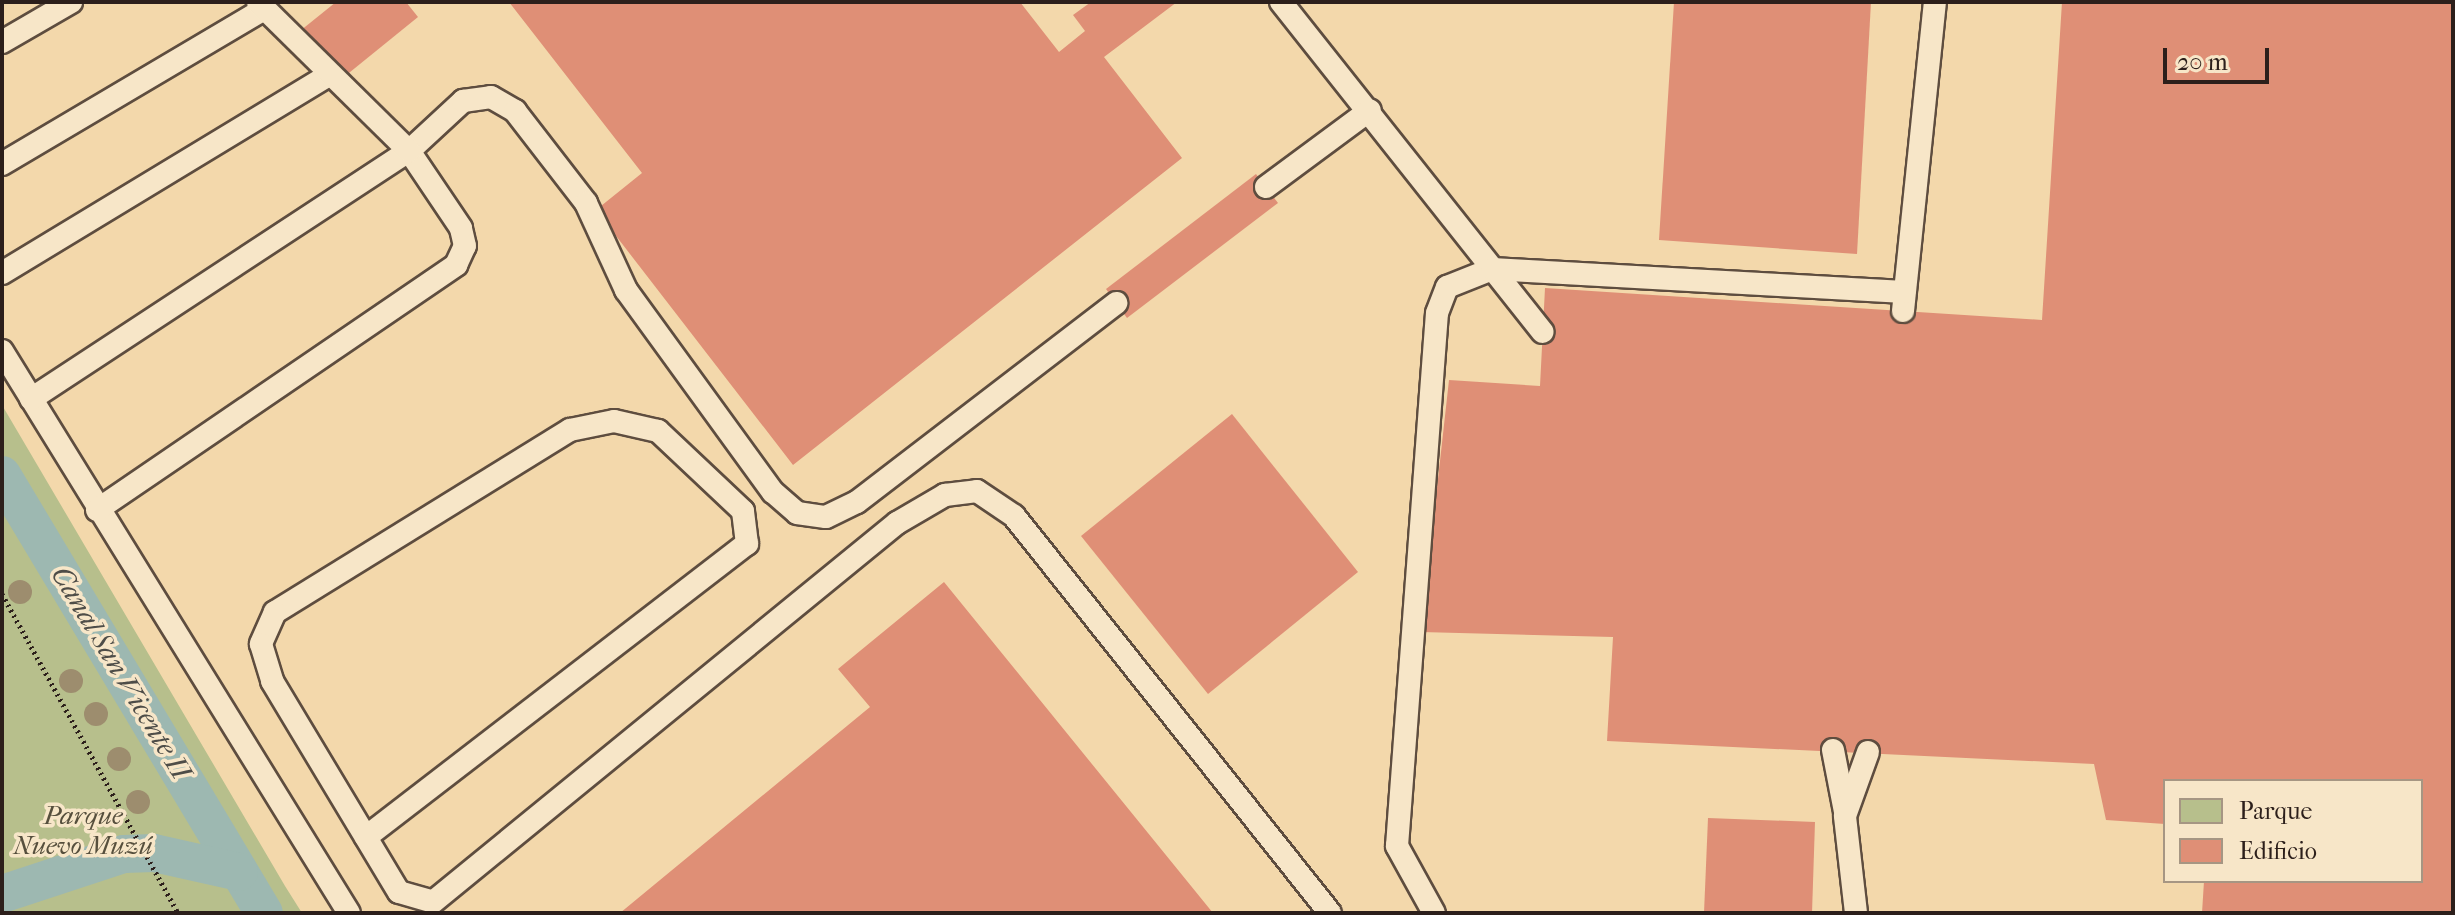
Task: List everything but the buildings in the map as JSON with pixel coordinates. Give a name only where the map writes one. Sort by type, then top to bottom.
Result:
[{"type":"lane","points":[[2,42],[71,2]]},
{"type":"lane","points":[[1281,2],[1370,110],[1543,332]]},
{"type":"lane","points":[[1434,913],[1397,846],[1437,313],[1447,287],[1492,269],[1904,302],[1935,2]]},
{"type":"lane","points":[[2,164],[261,5],[327,76],[409,151],[461,228],[465,246],[456,265],[97,510]]},
{"type":"lane","points":[[2,273],[327,76]]},
{"type":"lane","points":[[31,399],[409,151],[463,101],[491,97],[515,111],[586,203],[626,290],[773,492],[797,513],[826,517],[857,502],[1116,303]]},
{"type":"lane","points":[[1266,187],[1370,110]]},
{"type":"lane","points":[[2,351],[97,510],[349,913]]},
{"type":"lane","points":[[366,837],[747,544],[743,511],[658,431],[614,421],[570,430],[275,612],[261,644],[272,681],[399,892],[436,907],[897,523],[945,495],[977,491],[1014,516],[1330,913]]},
{"type":"lane","points":[[1833,750],[1845,816],[1856,913]]},
{"type":"lane","points":[[1845,816],[1868,752]]},
{"type":"path","points":[[2,594],[178,913]]},
{"type":"green space","name":"Parque Nuevo Muzú","points":[[2,405],[285,886],[302,913],[2,913]]},
{"type":"waterway","name":"Canal San Vicente II","points":[[2,475],[264,913]]},
{"type":"waterway","name":"Canal San Vicente II","points":[[2,894],[124,854],[154,853],[239,872]]}]
